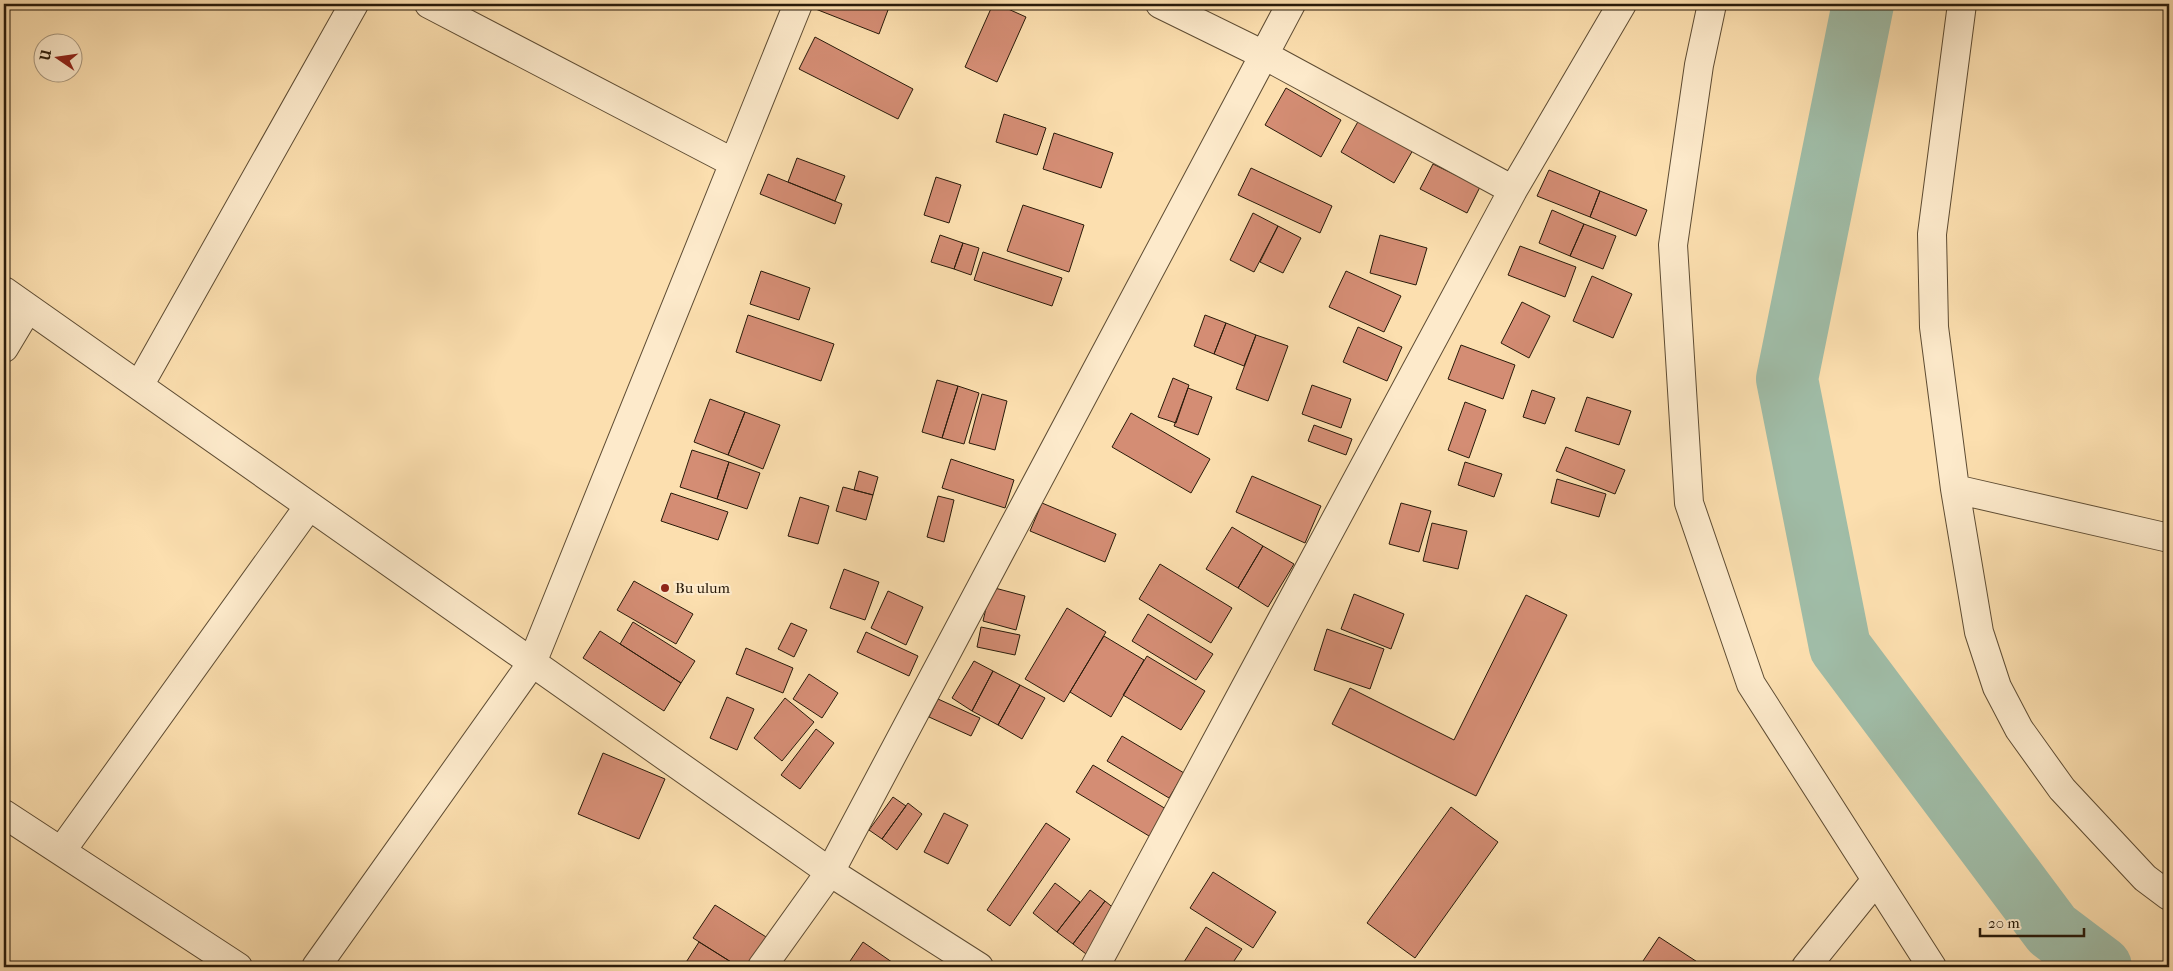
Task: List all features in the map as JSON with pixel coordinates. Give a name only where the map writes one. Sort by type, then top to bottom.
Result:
[{"type":"street","points":[[139,386],[354,4]]},
{"type":"street","points":[[429,4],[734,164]]},
{"type":"street","points":[[316,967],[532,663],[798,4]]},
{"type":"street","points":[[1160,4],[1264,55],[1513,190]]},
{"type":"street","points":[[762,967],[830,872],[1291,4]]},
{"type":"street","points":[[1094,967],[1513,190],[1622,4]]},
{"type":"street","points":[[1712,4],[1699,65],[1673,245],[1689,502],[1751,684],[1932,967]]},
{"type":"street","points":[[1962,4],[1932,234],[1934,327],[1955,489],[1979,632],[1997,687],[2019,729],[2062,789],[2145,878],[2169,896]]},
{"type":"street","points":[[4,291],[830,872],[979,967]]},
{"type":"street","points":[[4,348],[28,308]]},
{"type":"street","points":[[1955,489],[2169,538]]},
{"type":"street","points":[[62,850],[309,506]]},
{"type":"street","points":[[4,814],[62,850],[238,967]]},
{"type":"street","points":[[1806,967],[1876,880]]},
{"type":"building","points":[[814,4],[872,4],[888,10],[879,34],[813,8]]},
{"type":"building","points":[[993,4],[1026,17],[997,82],[965,67]]},
{"type":"building","points":[[815,37],[913,89],[898,119],[799,69]]},
{"type":"building","points":[[1286,88],[1341,120],[1321,157],[1265,125]]},
{"type":"building","points":[[1004,114],[1046,128],[1037,155],[996,142]]},
{"type":"building","points":[[1360,118],[1413,150],[1394,183],[1341,152]]},
{"type":"building","points":[[1054,133],[1113,153],[1101,188],[1043,169]]},
{"type":"building","points":[[797,158],[845,176],[835,201],[788,182]]},
{"type":"building","points":[[1433,164],[1480,187],[1467,213],[1420,189]]},
{"type":"building","points":[[1251,168],[1332,206],[1320,233],[1238,195]]},
{"type":"building","points":[[1549,170],[1600,191],[1590,217],[1537,196]]},
{"type":"building","points":[[768,174],[842,204],[835,224],[760,194]]},
{"type":"building","points":[[936,177],[961,185],[949,223],[924,215]]},
{"type":"building","points":[[1600,191],[1647,210],[1636,236],[1590,217]]},
{"type":"building","points":[[1023,205],[1084,225],[1069,272],[1007,251]]},
{"type":"building","points":[[1552,210],[1584,224],[1570,256],[1539,243]]},
{"type":"building","points":[[1253,213],[1278,226],[1254,272],[1230,260]]},
{"type":"building","points":[[1584,224],[1616,236],[1603,269],[1570,256]]},
{"type":"building","points":[[1278,226],[1301,238],[1283,273],[1260,262]]},
{"type":"building","points":[[940,235],[963,243],[954,269],[931,262]]},
{"type":"building","points":[[1380,235],[1427,248],[1416,285],[1370,273]]},
{"type":"building","points":[[963,243],[979,248],[971,275],[954,269]]},
{"type":"building","points":[[1520,246],[1576,267],[1565,297],[1508,275]]},
{"type":"building","points":[[983,252],[1062,278],[1052,306],[974,280]]},
{"type":"building","points":[[761,271],[810,288],[799,320],[750,304]]},
{"type":"building","points":[[1346,271],[1401,296],[1384,332],[1329,307]]},
{"type":"building","points":[[1592,276],[1632,294],[1613,338],[1573,321]]},
{"type":"building","points":[[1522,302],[1550,316],[1529,358],[1501,343]]},
{"type":"building","points":[[748,315],[834,344],[821,381],[736,352]]},
{"type":"building","points":[[1205,315],[1226,323],[1214,354],[1194,346]]},
{"type":"building","points":[[1226,323],[1256,335],[1244,366],[1214,354]]},
{"type":"building","points":[[1358,327],[1402,347],[1387,381],[1343,362]]},
{"type":"building","points":[[1256,335],[1288,346],[1268,401],[1236,389]]},
{"type":"building","points":[[1461,345],[1515,365],[1503,399],[1448,379]]},
{"type":"building","points":[[1173,378],[1189,385],[1176,423],[1158,417]]},
{"type":"building","points":[[937,380],[958,386],[942,438],[922,432]]},
{"type":"building","points":[[1312,385],[1351,399],[1341,428],[1302,414]]},
{"type":"building","points":[[958,386],[979,393],[964,444],[942,438]]},
{"type":"building","points":[[1188,388],[1212,397],[1198,435],[1174,426]]},
{"type":"building","points":[[1532,390],[1555,398],[1545,424],[1523,417]]},
{"type":"building","points":[[982,394],[1007,401],[995,450],[969,443]]},
{"type":"building","points":[[1587,397],[1631,411],[1619,445],[1575,431]]},
{"type":"building","points":[[710,399],[745,412],[728,455],[694,442]]},
{"type":"building","points":[[1465,402],[1486,410],[1469,458],[1448,450]]},
{"type":"building","points":[[745,412],[780,425],[763,469],[728,455]]},
{"type":"building","points":[[1131,413],[1210,459],[1191,493],[1112,447]]},
{"type":"building","points":[[1314,425],[1352,439],[1346,455],[1308,441]]},
{"type":"building","points":[[1566,447],[1625,470],[1615,494],[1556,471]]},
{"type":"building","points":[[692,450],[729,462],[717,499],[680,487]]},
{"type":"building","points":[[951,459],[1014,480],[1005,508],[942,488]]},
{"type":"building","points":[[729,462],[760,473],[747,509],[717,499]]},
{"type":"building","points":[[1465,462],[1502,474],[1494,497],[1458,485]]},
{"type":"building","points":[[859,471],[878,477],[873,495],[854,490]]},
{"type":"building","points":[[1252,476],[1321,506],[1305,543],[1236,512]]},
{"type":"building","points":[[1557,479],[1606,494],[1599,517],[1551,503]]},
{"type":"building","points":[[843,487],[873,495],[866,520],[836,511]]},
{"type":"building","points":[[671,493],[728,512],[718,540],[661,521]]},
{"type":"building","points":[[938,496],[954,500],[944,542],[927,537]]},
{"type":"building","points":[[800,497],[829,506],[818,544],[788,536]]},
{"type":"building","points":[[1042,503],[1116,534],[1105,562],[1030,531]]},
{"type":"building","points":[[1401,503],[1431,511],[1419,552],[1389,544]]},
{"type":"building","points":[[1432,523],[1467,531],[1458,569],[1423,561]]},
{"type":"building","points":[[1232,527],[1263,546],[1238,588],[1206,569]]},
{"type":"building","points":[[1263,546],[1294,564],[1268,607],[1238,588]]},
{"type":"building","points":[[1160,564],[1232,608],[1211,643],[1139,599]]},
{"type":"building","points":[[844,569],[879,582],[865,620],[830,608]]},
{"type":"building","points":[[634,581],[693,614],[676,644],[617,610]]},
{"type":"building","points":[[991,587],[1025,596],[1016,630],[983,621]]},
{"type":"building","points":[[888,591],[923,607],[906,645],[871,628]]},
{"type":"building","points":[[1354,594],[1404,614],[1391,649],[1341,629]]},
{"type":"building","points":[[1526,595],[1567,615],[1476,796],[1332,724],[1350,688],[1454,740]]},
{"type":"building","points":[[1067,608],[1106,632],[1064,702],[1025,679]]},
{"type":"building","points":[[1148,614],[1213,654],[1196,680],[1132,641]]},
{"type":"building","points":[[633,622],[695,661],[681,683],[620,644]]},
{"type":"building","points":[[791,623],[807,630],[794,657],[778,649]]},
{"type":"building","points":[[981,627],[1020,635],[1015,655],[977,647]]},
{"type":"building","points":[[1327,629],[1384,649],[1370,689],[1314,670]]},
{"type":"building","points":[[600,631],[681,683],[664,711],[583,658]]},
{"type":"building","points":[[866,632],[918,656],[909,676],[857,652]]},
{"type":"building","points":[[1104,636],[1144,660],[1111,717],[1070,692]]},
{"type":"building","points":[[746,648],[793,668],[783,693],[736,674]]},
{"type":"building","points":[[1147,656],[1205,691],[1181,730],[1123,695]]},
{"type":"building","points":[[974,661],[993,671],[972,711],[952,698]]},
{"type":"building","points":[[993,671],[1020,685],[998,725],[972,711]]},
{"type":"building","points":[[809,674],[838,693],[822,718],[793,699]]},
{"type":"building","points":[[1020,685],[1045,698],[1022,739],[998,725]]},
{"type":"building","points":[[727,697],[754,709],[737,750],[710,738]]},
{"type":"building","points":[[785,698],[814,722],[782,761],[754,738]]},
{"type":"building","points":[[938,699],[980,718],[971,736],[929,717]]},
{"type":"building","points":[[816,729],[834,743],[800,789],[781,775]]},
{"type":"building","points":[[1122,736],[1184,773],[1169,798],[1107,761]]},
{"type":"building","points":[[603,753],[665,779],[639,839],[578,814]]},
{"type":"building","points":[[1093,765],[1171,812],[1154,839],[1076,792]]},
{"type":"building","points":[[893,797],[906,806],[882,839],[869,830]]},
{"type":"building","points":[[908,803],[922,814],[897,850],[882,839]]},
{"type":"building","points":[[1451,807],[1498,842],[1415,958],[1367,923]]},
{"type":"building","points":[[944,813],[968,825],[948,864],[924,852]]},
{"type":"building","points":[[1046,823],[1070,839],[1010,926],[987,910]]},
{"type":"building","points":[[1213,872],[1276,912],[1253,948],[1190,908]]},
{"type":"building","points":[[1055,883],[1080,902],[1057,932],[1033,913]]},
{"type":"building","points":[[1090,890],[1105,901],[1073,944],[1057,932]]},
{"type":"building","points":[[1105,901],[1121,914],[1090,957],[1073,944]]},
{"type":"building","points":[[715,905],[771,940],[754,967],[739,967],[693,938]]},
{"type":"building","points":[[1206,927],[1242,949],[1230,967],[1192,967],[1184,962]]},
{"type":"building","points":[[1659,937],[1705,967],[1639,967]]},
{"type":"building","points":[[699,942],[739,967],[683,967]]},
{"type":"building","points":[[863,942],[899,967],[846,967]]},
{"type":"waterway","points":[[1863,4],[1787,379],[1840,647],[2052,930],[2101,967]]},
{"type":"place","name":"Bu ulum","points":[[665,588]]}]
